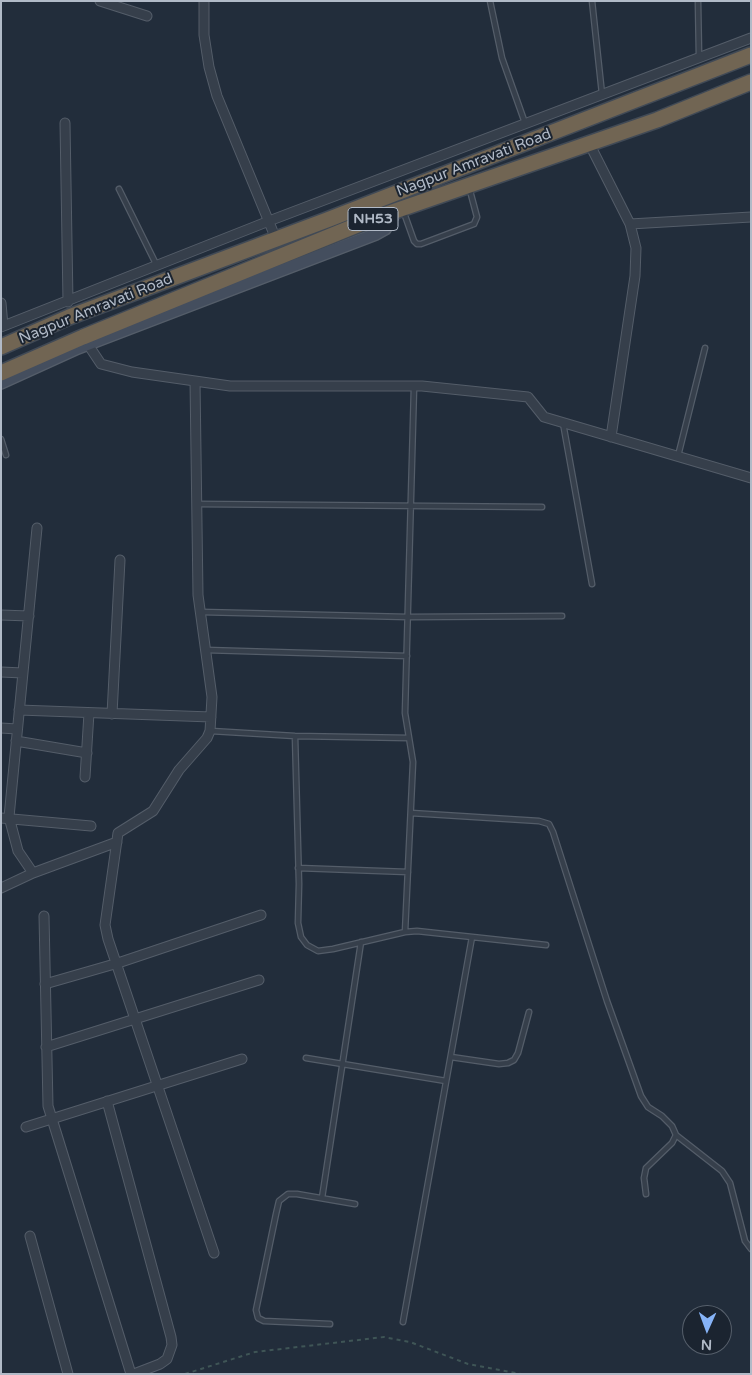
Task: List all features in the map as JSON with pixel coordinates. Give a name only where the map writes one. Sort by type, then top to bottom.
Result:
[{"type":"highway","name":"Nagpur Amravati Road","points":[[1,347],[69,317],[751,55]]},
{"type":"highway","name":"Nagpur Amravati Road","points":[[1,373],[85,341],[399,210],[657,120],[751,82]]},
{"type":"street","points":[[100,1],[147,16]]},
{"type":"street","points":[[204,1],[204,35],[209,67],[217,96],[276,239]]},
{"type":"street","points":[[1,303],[2,327],[268,220],[751,38]]},
{"type":"street","points":[[65,123],[68,302]]},
{"type":"street","points":[[589,144],[630,224],[636,248],[635,276],[611,436]]},
{"type":"street","points":[[630,224],[751,217]]},
{"type":"street","points":[[1,383],[85,341],[101,364],[132,372],[230,386],[414,386],[528,397],[544,417],[751,478]]},
{"type":"street","points":[[195,381],[198,595],[212,697],[210,731],[207,738],[179,770],[152,811],[118,833],[105,925],[108,939],[118,963],[214,1252]]},
{"type":"street","points":[[34,873],[18,851],[5,818],[16,741],[38,528]]},
{"type":"street","points":[[112,714],[120,560]]},
{"type":"street","points":[[1,614],[28,616]]},
{"type":"street","points":[[1,672],[23,673]]},
{"type":"street","points":[[19,710],[211,717]]},
{"type":"street","points":[[85,777],[89,713]]},
{"type":"street","points":[[1,728],[17,729]]},
{"type":"street","points":[[16,741],[86,753]]},
{"type":"street","points":[[5,818],[91,826]]},
{"type":"street","points":[[1,888],[34,873],[117,842]]},
{"type":"street","points":[[45,984],[118,963],[261,915]]},
{"type":"street","points":[[44,916],[48,1106],[132,1374],[160,1364],[167,1359],[172,1345],[107,1101]]},
{"type":"street","points":[[46,1047],[258,980]]},
{"type":"street","points":[[26,1127],[242,1059]]},
{"type":"street","points":[[30,1236],[68,1374]]},
{"type":"lane","points":[[490,1],[502,58],[525,124]]},
{"type":"lane","points":[[592,1],[602,95]]},
{"type":"lane","points":[[698,1],[699,58]]},
{"type":"lane","points":[[399,210],[414,241],[417,244],[421,244],[474,224],[477,217],[469,185]]},
{"type":"lane","points":[[119,189],[157,266]]},
{"type":"lane","points":[[678,456],[705,348]]},
{"type":"lane","points":[[405,932],[414,762],[405,713],[414,386]]},
{"type":"lane","points":[[562,422],[592,584]]},
{"type":"lane","points":[[1,440],[6,455]]},
{"type":"lane","points":[[197,504],[542,507]]},
{"type":"lane","points":[[200,612],[408,617],[562,616]]},
{"type":"lane","points":[[206,650],[407,656]]},
{"type":"lane","points":[[210,731],[295,736],[409,738]]},
{"type":"lane","points":[[295,736],[298,923],[301,937],[307,945],[318,951],[417,931],[546,946]]},
{"type":"lane","points":[[411,813],[539,821],[549,824],[641,1096],[648,1108],[662,1116],[672,1126],[676,1135],[722,1171],[730,1183],[745,1241],[751,1249]]},
{"type":"lane","points":[[298,868],[408,872]]},
{"type":"lane","points":[[403,1322],[472,937]]},
{"type":"lane","points":[[322,1198],[344,1064],[361,942]]},
{"type":"lane","points":[[451,1057],[499,1064],[514,1060],[518,1053],[529,1012]]},
{"type":"lane","points":[[306,1058],[446,1080]]},
{"type":"lane","points":[[646,1194],[644,1178],[646,1168],[672,1143],[676,1135]]},
{"type":"lane","points":[[330,1324],[264,1321],[258,1318],[256,1310],[279,1201],[288,1194],[355,1204]]},
{"type":"path","points":[[185,1374],[255,1352],[384,1336],[410,1342],[468,1364],[522,1374]]}]
